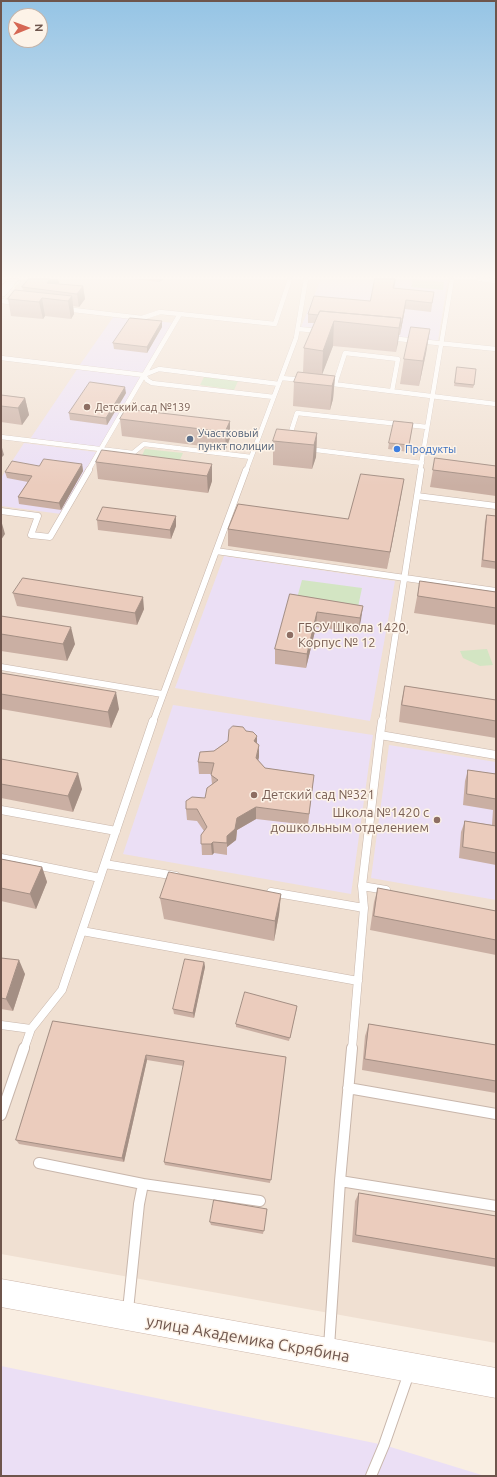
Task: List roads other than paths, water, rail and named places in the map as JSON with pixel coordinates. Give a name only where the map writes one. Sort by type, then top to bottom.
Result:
[{"type":"main road","name":"улица Академика Скрябина","points":[[1,1293],[329,1354],[496,1383]]},
{"type":"lane","points":[[1,511],[38,516],[30,535],[50,537],[102,450],[160,348]]},
{"type":"lane","points":[[1,1115],[31,1029],[62,990],[162,694],[291,348]]},
{"type":"lane","points":[[329,1354],[340,1181],[364,908],[362,886],[380,736],[427,427],[441,348]]},
{"type":"lane","points":[[335,384],[345,353],[398,359],[392,391]]},
{"type":"lane","points":[[1,358],[144,375],[159,369],[280,381],[312,381]]},
{"type":"lane","points":[[144,375],[147,380],[152,383],[274,397]]},
{"type":"lane","points":[[320,382],[496,404]]},
{"type":"lane","points":[[286,446],[297,412],[427,427]]},
{"type":"lane","points":[[1,437],[133,453],[144,444],[251,457]]},
{"type":"lane","points":[[301,448],[422,463]]},
{"type":"lane","points":[[417,496],[496,506]]},
{"type":"lane","points":[[216,551],[496,592]]},
{"type":"lane","points":[[1,667],[162,694]]},
{"type":"lane","points":[[380,736],[496,755]]},
{"type":"lane","points":[[1,810],[116,831]]},
{"type":"lane","points":[[1,858],[100,878]]},
{"type":"lane","points":[[105,864],[183,877]]},
{"type":"lane","points":[[362,886],[399,893]]},
{"type":"lane","points":[[262,891],[364,908]]},
{"type":"lane","points":[[82,931],[358,981]]},
{"type":"lane","points":[[1,1025],[31,1029]]},
{"type":"lane","points":[[348,1088],[496,1114]]},
{"type":"lane","points":[[39,1163],[143,1184],[260,1201]]},
{"type":"lane","points":[[340,1181],[496,1206]]},
{"type":"lane","points":[[128,1317],[139,1204],[143,1184]]},
{"type":"lane","points":[[371,1476],[384,1445],[410,1368]]},
{"type":"place","name":"Детский сад №139","points":[[87,407]]},
{"type":"place","name":"Участковый пункт полиции","points":[[190,439]]},
{"type":"place","name":"Продукты","points":[[397,449]]},
{"type":"place","name":"ГБОУ Школа 1420, Корпус № 12","points":[[290,635]]},
{"type":"place","name":"Детский сад №321","points":[[254,795]]},
{"type":"place","name":"Школа №1420 с дошкольным отделением","points":[[437,820]]}]
